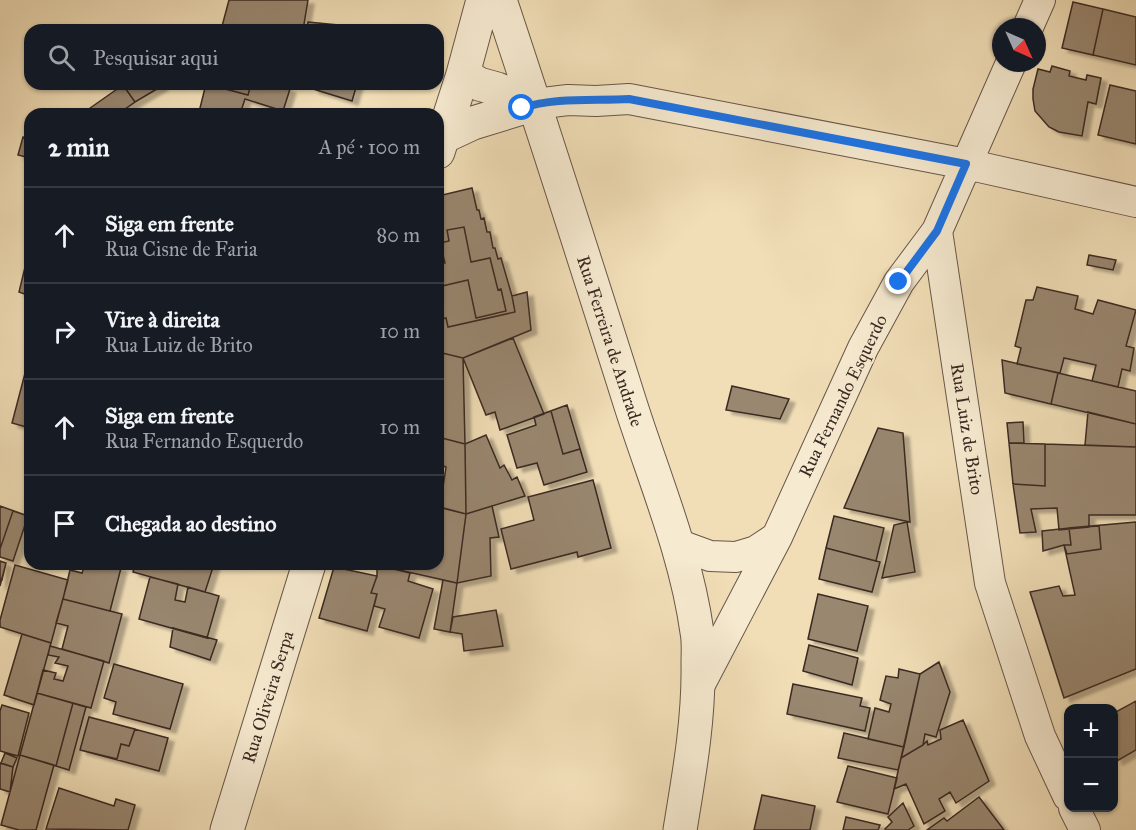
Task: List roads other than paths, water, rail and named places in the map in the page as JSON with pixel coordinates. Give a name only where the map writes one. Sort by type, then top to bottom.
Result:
[{"type":"street","points":[[444,133],[483,0]]},
{"type":"street","name":"Rua Ferreira de Andrade","points":[[500,0],[641,439],[686,570],[698,633],[699,686]]},
{"type":"street","points":[[1032,18],[1040,0]]},
{"type":"street","points":[[937,231],[1007,72]]},
{"type":"street","points":[[463,74],[478,84],[534,104]]},
{"type":"street","points":[[444,142],[473,123],[534,104],[568,100],[629,99],[966,164],[1136,202]]},
{"type":"street","name":"Rua Fernando Esquerdo","points":[[680,830],[693,756],[699,686],[777,537],[863,348],[899,282],[937,231]]},
{"type":"street","name":"Rua Luiz de Brito","points":[[937,231],[990,583],[1040,736],[1064,787]]},
{"type":"street","points":[[677,544],[710,556],[736,557],[756,550],[777,537]]},
{"type":"street","name":"Rua Oliveira Serpa","points":[[227,830],[307,570]]},
{"type":"street","points":[[1076,812],[1085,830]]}]
